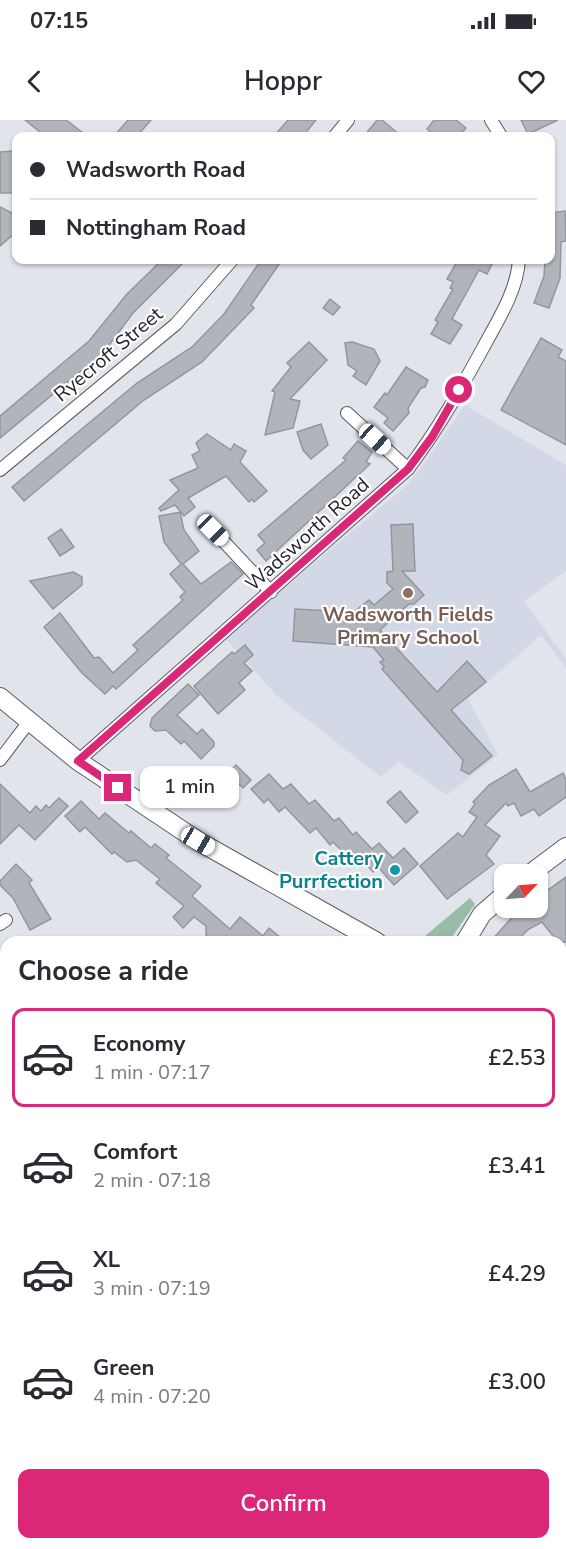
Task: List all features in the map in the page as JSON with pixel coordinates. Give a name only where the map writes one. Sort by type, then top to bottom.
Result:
[{"type":"main road","points":[[0,697],[28,723],[78,761],[198,841],[361,936]]},
{"type":"main road","points":[[543,864],[566,847]]},
{"type":"main road","points":[[469,936],[482,914],[494,904]]},
{"type":"street","points":[[338,132],[348,120]]},
{"type":"street","name":"Ryecroft Street","points":[[0,470],[176,324],[228,264]]},
{"type":"street","name":"Wadsworth Road","points":[[78,761],[408,469],[432,437],[502,313],[517,279],[519,264]]},
{"type":"street","points":[[347,413],[408,469]]},
{"type":"street","points":[[213,530],[271,592]]},
{"type":"street","points":[[0,760],[28,723]]},
{"type":"shaded area","name":"Wadsworth Fields Primary School","points":[[465,405],[566,465],[566,571],[524,601],[566,659],[566,668],[541,635],[468,699],[498,755],[447,795],[399,762],[381,777],[276,695],[225,638],[406,486]]},
{"type":"green space","points":[[470,898],[475,904],[453,936],[425,936]]},
{"type":"building","points":[[25,120],[66,120],[82,132],[40,132]]},
{"type":"building","points":[[128,120],[151,120],[140,132],[118,132]]},
{"type":"building","points":[[288,120],[316,120],[306,132],[278,132]]},
{"type":"building","points":[[377,120],[382,120],[396,132],[367,132]]},
{"type":"building","points":[[434,120],[456,120],[466,128],[462,132],[431,132],[427,129]]},
{"type":"building","points":[[521,120],[558,120],[532,132],[527,132]]},
{"type":"building","points":[[12,151],[12,193],[0,193],[0,152]]},
{"type":"building","points":[[0,207],[12,213],[12,236],[0,246]]},
{"type":"building","points":[[565,211],[566,241],[561,242],[560,278],[549,308],[534,303],[544,276],[545,264],[555,264],[555,212]]},
{"type":"building","points":[[158,264],[182,264],[133,313],[104,352],[0,438],[0,416],[89,341],[127,294]]},
{"type":"building","points":[[258,264],[279,264],[251,305],[254,308],[202,362],[144,400],[24,501],[12,487],[137,383],[192,347],[224,314]]},
{"type":"building","points":[[456,264],[492,264],[487,274],[479,270],[452,319],[462,325],[450,344],[431,334],[438,322],[435,320],[453,289],[450,288],[453,282],[447,279]]},
{"type":"building","points":[[330,299],[340,307],[333,315],[323,308]]},
{"type":"building","points":[[541,338],[562,350],[558,357],[566,361],[566,445],[501,410]]},
{"type":"building","points":[[309,342],[327,360],[290,399],[300,401],[293,428],[265,435],[275,392],[272,391],[291,367],[287,363]]},
{"type":"building","points":[[352,342],[374,349],[380,361],[366,385],[353,376],[357,371],[348,365],[345,343]]},
{"type":"building","points":[[406,367],[428,380],[408,408],[409,413],[393,431],[384,423],[388,418],[374,407],[385,393],[387,395]]},
{"type":"building","points":[[321,424],[328,445],[311,459],[303,450],[297,432]]},
{"type":"building","points":[[207,434],[231,450],[234,444],[246,451],[240,462],[267,491],[254,502],[252,499],[249,502],[226,476],[188,498],[195,507],[184,516],[175,505],[161,511],[159,508],[179,490],[170,480],[198,468],[192,455],[200,451],[196,443]]},
{"type":"building","points":[[358,441],[372,452],[366,462],[370,464],[266,561],[257,550],[265,543],[258,535],[346,460],[343,458]]},
{"type":"building","points":[[180,512],[184,530],[199,551],[183,564],[201,584],[231,562],[243,574],[116,689],[113,686],[105,694],[82,673],[44,627],[60,613],[94,658],[99,657],[113,673],[138,650],[133,645],[183,600],[180,597],[185,592],[170,574],[181,564],[164,542],[159,516]]},
{"type":"building","points":[[413,524],[415,571],[402,571],[424,595],[414,604],[409,604],[380,630],[437,692],[467,661],[486,682],[451,710],[492,756],[469,774],[461,770],[463,760],[382,669],[384,667],[380,662],[384,660],[373,647],[293,641],[295,609],[354,612],[369,600],[374,605],[393,589],[387,583],[387,572],[393,571],[391,525]]},
{"type":"building","points":[[61,529],[74,547],[60,556],[48,538]]},
{"type":"building","points":[[73,572],[82,577],[82,585],[53,609],[30,581]]},
{"type":"building","points":[[245,645],[253,655],[244,663],[252,671],[239,683],[245,690],[218,714],[194,686],[232,652],[234,654]]},
{"type":"building","points":[[188,684],[199,695],[177,715],[197,734],[202,729],[214,742],[214,746],[201,759],[184,741],[181,744],[166,730],[155,731],[150,726],[152,718]]},
{"type":"building","points":[[236,765],[251,780],[243,788],[228,773]]},
{"type":"building","points":[[516,769],[530,792],[563,773],[566,780],[566,797],[539,816],[534,809],[521,816],[514,803],[508,806],[506,803],[485,825],[500,836],[486,855],[494,864],[447,899],[420,866],[458,833],[463,837],[477,817],[469,812],[475,804],[473,802],[489,785]]},
{"type":"building","points":[[269,774],[283,789],[291,784],[309,804],[315,800],[334,821],[339,818],[353,835],[356,832],[372,849],[379,843],[393,858],[404,848],[418,864],[394,885],[378,867],[373,872],[356,853],[350,859],[333,842],[330,845],[316,828],[310,833],[285,807],[279,812],[268,799],[264,803],[251,789]]},
{"type":"building","points":[[0,784],[30,813],[36,806],[41,811],[46,805],[49,808],[59,798],[68,806],[35,840],[19,825],[0,844]]},
{"type":"building","points":[[400,791],[418,812],[406,823],[387,802]]},
{"type":"building","points":[[81,801],[99,819],[105,813],[151,848],[155,844],[169,855],[166,858],[201,886],[192,896],[230,929],[240,917],[263,936],[208,936],[206,926],[194,917],[183,928],[173,917],[184,906],[156,883],[160,879],[136,860],[127,862],[114,852],[112,854],[85,827],[80,832],[65,816]]},
{"type":"building","points":[[16,864],[32,880],[29,883],[51,919],[30,930],[13,898],[0,885],[0,881]]},
{"type":"building","points":[[566,877],[566,936],[553,936],[542,922],[521,936],[495,936],[512,918],[548,918],[548,890]]},
{"type":"building","points":[[269,928],[279,936],[263,936]]},
{"type":"place","name":"Wadsworth Fields Primary School","points":[[408,593]]},
{"type":"place","name":"Cattery Purrfection","points":[[395,870]]},
{"type":"route","points":[[118,788],[78,761],[408,469],[432,437],[459,390]]}]
